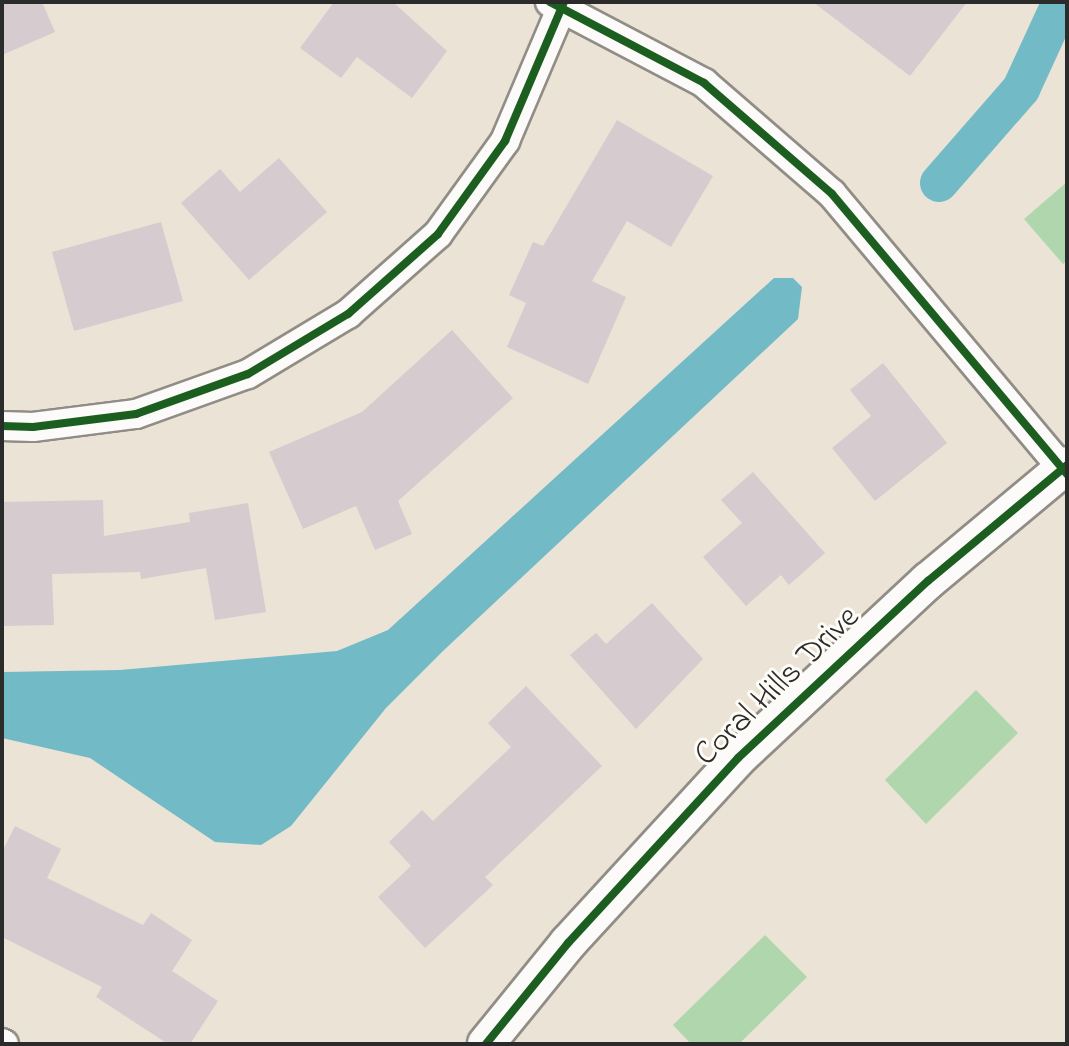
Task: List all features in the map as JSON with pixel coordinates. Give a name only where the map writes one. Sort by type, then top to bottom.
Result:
[{"type":"street","points":[[2,426],[33,427],[136,414],[248,374],[348,314],[438,234],[505,141],[559,4],[704,83],[832,194],[1065,469]]},
{"type":"street","name":"Coral Hills Drive","points":[[486,1044],[568,943],[738,758],[928,581],[1065,469]]},
{"type":"green space","points":[[1067,182],[1067,261],[1063,264],[1024,219]]},
{"type":"green space","points":[[976,690],[1018,733],[926,824],[885,780]]},
{"type":"green space","points":[[765,935],[807,977],[739,1044],[691,1044],[673,1025]]},
{"type":"water","points":[[774,278],[793,278],[802,287],[798,319],[443,651],[386,708],[291,826],[261,845],[215,842],[90,758],[2,738],[2,672],[120,670],[337,651],[388,630]]},
{"type":"building","points":[[2,2],[42,2],[55,32],[2,55]]},
{"type":"building","points":[[334,2],[393,2],[447,51],[412,98],[357,57],[341,78],[300,48]]},
{"type":"building","points":[[813,2],[967,2],[910,76]]},
{"type":"building","points":[[617,120],[713,176],[671,247],[627,221],[592,281],[626,297],[588,384],[507,347],[526,303],[509,295],[533,242],[543,246]]},
{"type":"building","points":[[279,158],[327,212],[249,280],[181,203],[220,169],[240,192]]},
{"type":"building","points":[[161,222],[183,301],[74,331],[52,252]]},
{"type":"building","points":[[452,330],[513,398],[398,501],[412,534],[375,550],[356,506],[303,529],[269,452],[362,412]]},
{"type":"building","points":[[883,363],[947,443],[875,501],[832,448],[871,416],[850,390]]},
{"type":"building","points":[[753,472],[825,553],[789,585],[781,575],[746,606],[703,557],[742,523],[721,500]]},
{"type":"building","points":[[103,500],[104,536],[190,522],[189,513],[248,503],[266,612],[215,620],[206,568],[141,579],[140,572],[52,574],[54,625],[2,626],[2,502]]},
{"type":"building","points":[[652,603],[703,659],[636,729],[570,655],[596,633],[606,644]]},
{"type":"building","points":[[526,686],[602,766],[485,877],[493,885],[425,948],[378,897],[411,866],[389,842],[422,810],[433,821],[511,747],[488,723]]},
{"type":"building","points":[[15,826],[61,849],[47,878],[143,925],[151,913],[192,940],[172,971],[218,1001],[190,1044],[168,1044],[96,997],[102,987],[2,937],[2,852]]},
{"type":"waterway","points":[[939,183],[1021,89],[1061,2]]},
{"type":"cycle path","points":[[550,2],[704,83],[832,194],[1067,474]]},
{"type":"cycle path","points":[[2,426],[33,427],[136,414],[248,374],[348,314],[438,234],[505,141],[564,2]]},
{"type":"cycle path","points":[[486,1044],[568,943],[738,758],[928,581],[1067,465]]}]
